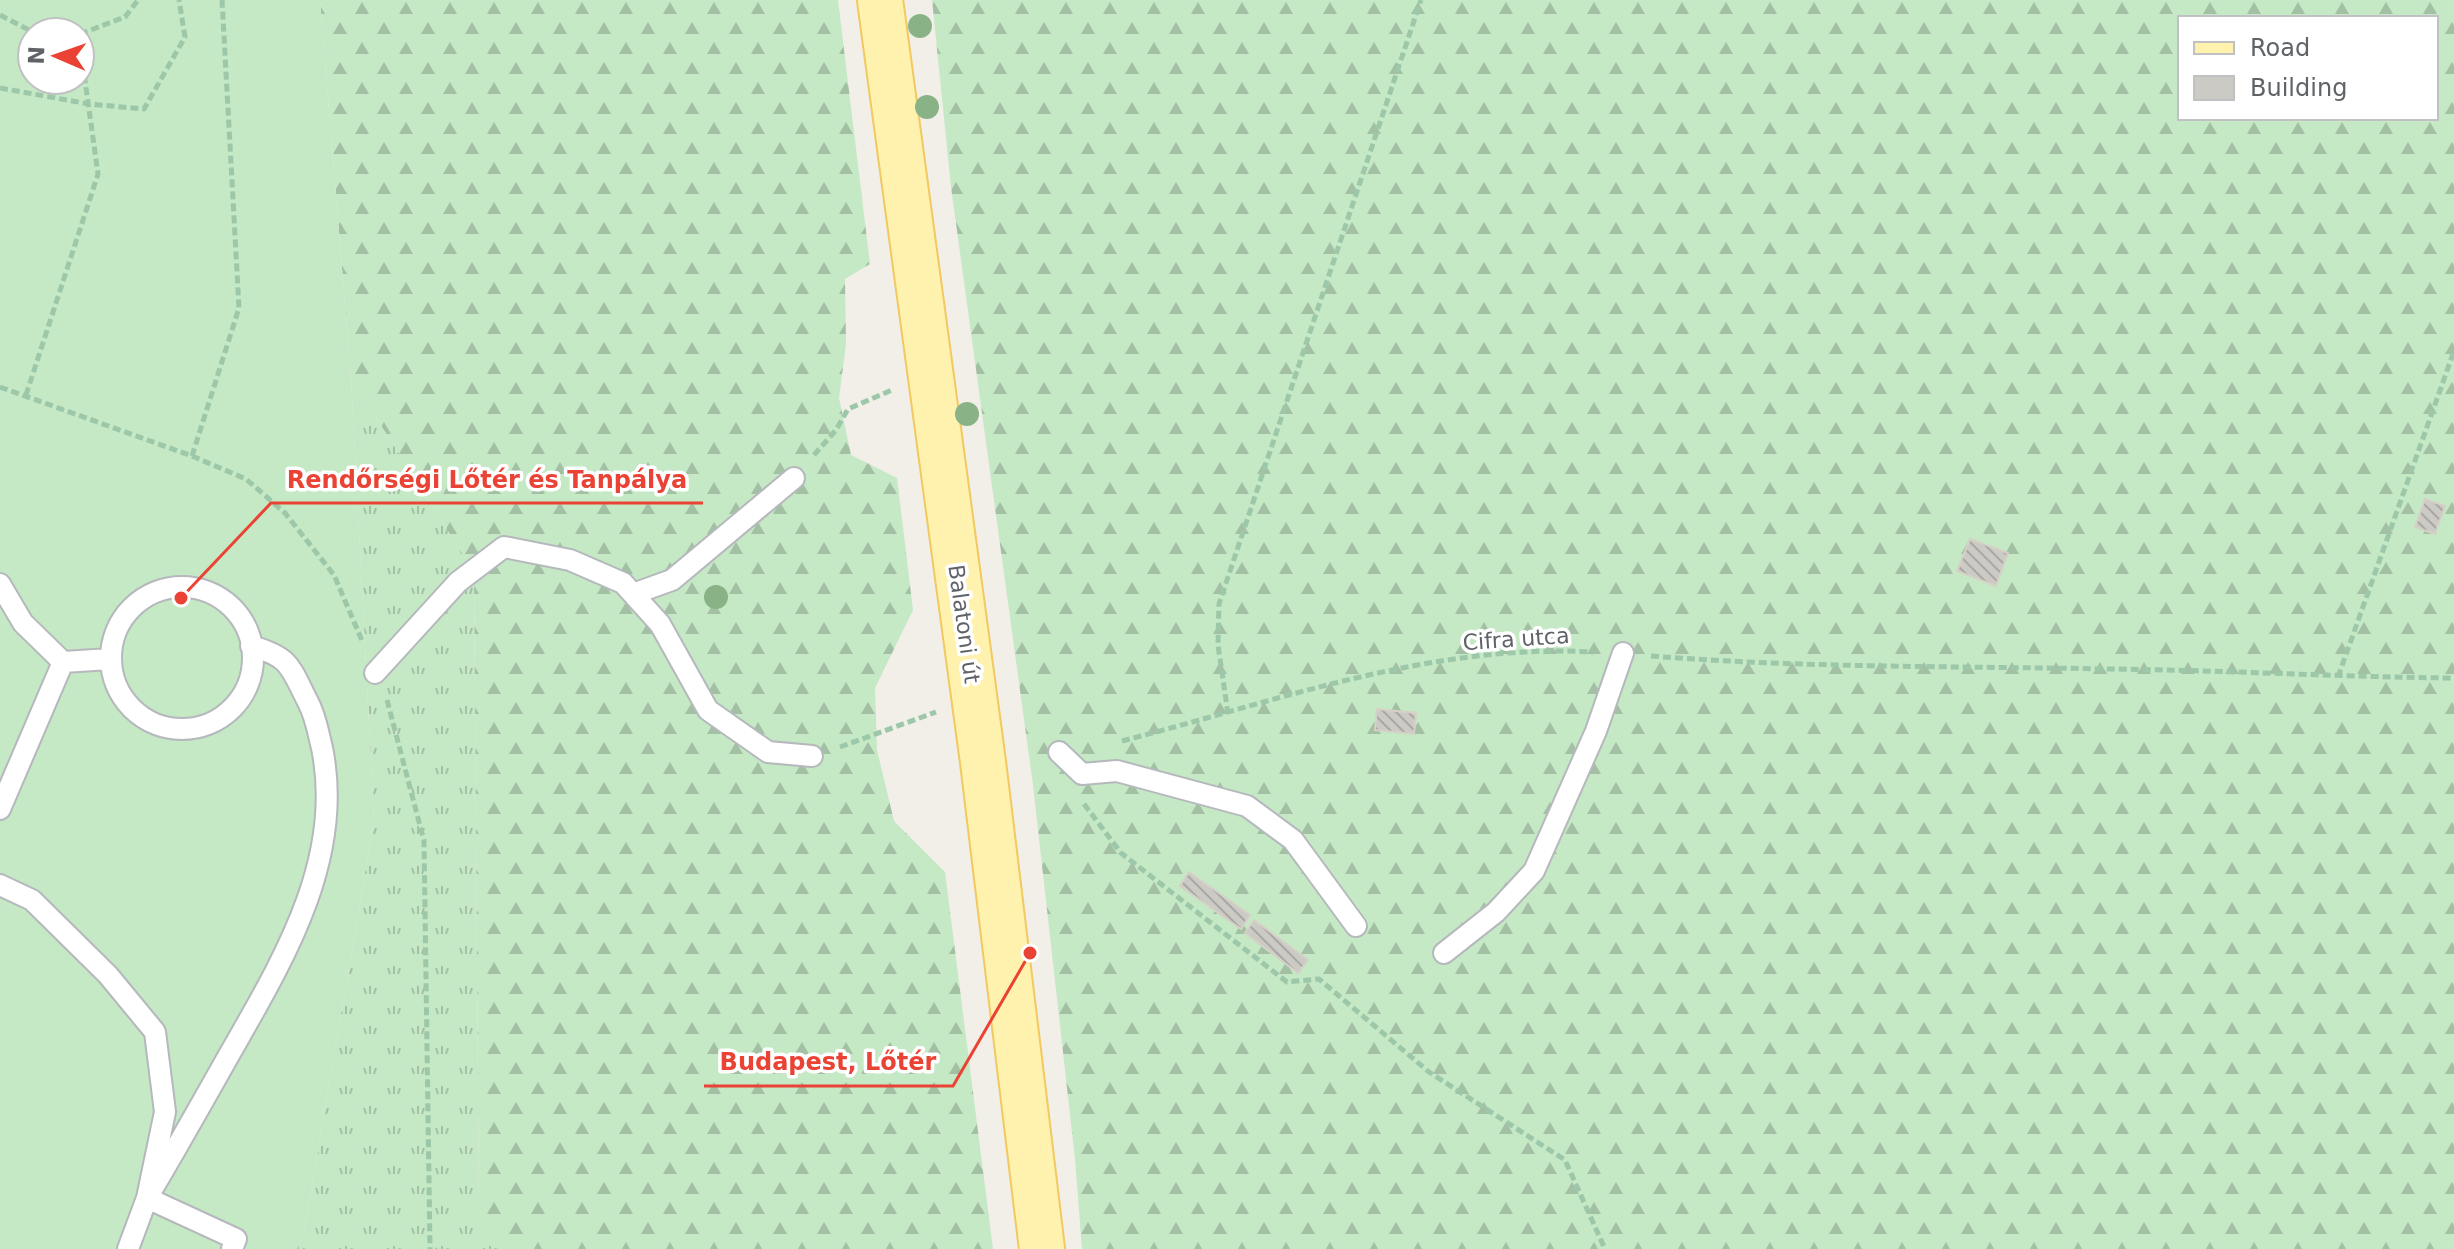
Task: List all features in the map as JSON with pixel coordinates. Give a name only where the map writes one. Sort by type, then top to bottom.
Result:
[{"type":"main road","name":"Balatoni út","points":[[880,0],[974,696],[1042,1249]]},
{"type":"lane","points":[[633,594],[672,580],[794,478]]},
{"type":"lane","points":[[375,673],[458,582],[504,547],[570,560],[623,583],[660,624],[708,710],[768,752],[812,756]]},
{"type":"lane","points":[[0,584],[23,623],[63,662],[110,659]]},
{"type":"lane","points":[[197,587],[226,601],[247,626],[251,646],[254,657],[248,689],[228,714],[199,728],[167,729],[138,715],[118,690],[110,659],[117,628],[136,602],[165,588],[197,587]]},
{"type":"lane","points":[[147,1198],[255,1009],[302,916],[314,880],[325,829],[327,775],[315,714],[292,671],[278,653],[251,646]]},
{"type":"lane","points":[[1444,953],[1496,912],[1534,871],[1596,731],[1623,653]]},
{"type":"lane","points":[[0,809],[63,662]]},
{"type":"lane","points":[[1059,752],[1082,774],[1117,771],[1247,806],[1293,840],[1356,926]]},
{"type":"lane","points":[[0,885],[32,900],[108,975],[155,1032],[165,1112],[147,1198],[128,1249]]},
{"type":"lane","points":[[147,1198],[236,1239],[232,1249]]},
{"type":"path","points":[[96,28],[125,17],[138,0]]},
{"type":"path","points":[[0,88],[89,104],[144,109],[185,37],[179,0]]},
{"type":"path","points":[[192,456],[239,308],[222,0]]},
{"type":"path","points":[[1228,714],[1218,645],[1219,604],[1421,0]]},
{"type":"path","points":[[26,395],[98,174],[88,96]]},
{"type":"path","points":[[2338,677],[2454,351]]},
{"type":"path","points":[[794,478],[836,430],[848,409],[930,373]]},
{"type":"path","name":"Cifra utca","points":[[1121,741],[1228,714],[1314,687],[1400,667],[1546,649],[1753,664],[2454,678]]},
{"type":"path","points":[[812,756],[888,731],[974,696]]},
{"type":"path","points":[[1082,774],[1083,804],[1121,853],[1287,982],[1319,979],[1429,1072],[1565,1160],[1605,1249]]},
{"type":"green space","points":[[0,0],[320,0],[351,378],[374,819],[304,1233],[297,1249],[0,1249]]},
{"type":"green space","points":[[320,0],[838,0],[870,264],[845,279],[846,344],[839,398],[851,455],[897,478],[913,610],[875,688],[877,750],[894,821],[945,872],[993,1249],[502,1249],[479,1215],[474,572],[351,378]]},
{"type":"green space","points":[[932,0],[2454,0],[2454,1249],[1082,1249],[1075,1159],[1033,785],[951,187]]},
{"type":"green space","points":[[351,378],[474,572],[479,1215],[502,1249],[297,1249],[304,1233],[374,819]]},
{"type":"building","points":[[2425,499],[2445,506],[2435,534],[2415,527]]},
{"type":"building","points":[[1970,539],[2008,553],[1996,586],[1957,571]]},
{"type":"building","points":[[1377,709],[1416,713],[1414,734],[1375,730]]},
{"type":"building","points":[[1189,872],[1250,915],[1241,929],[1180,886]]},
{"type":"building","points":[[1254,920],[1308,960],[1298,973],[1245,933]]},
{"type":"place","name":"Rendőrségi Lőtér és Tanpálya","points":[[181,598]]},
{"type":"place","name":"Budapest, Lőtér","points":[[1030,953]]}]
